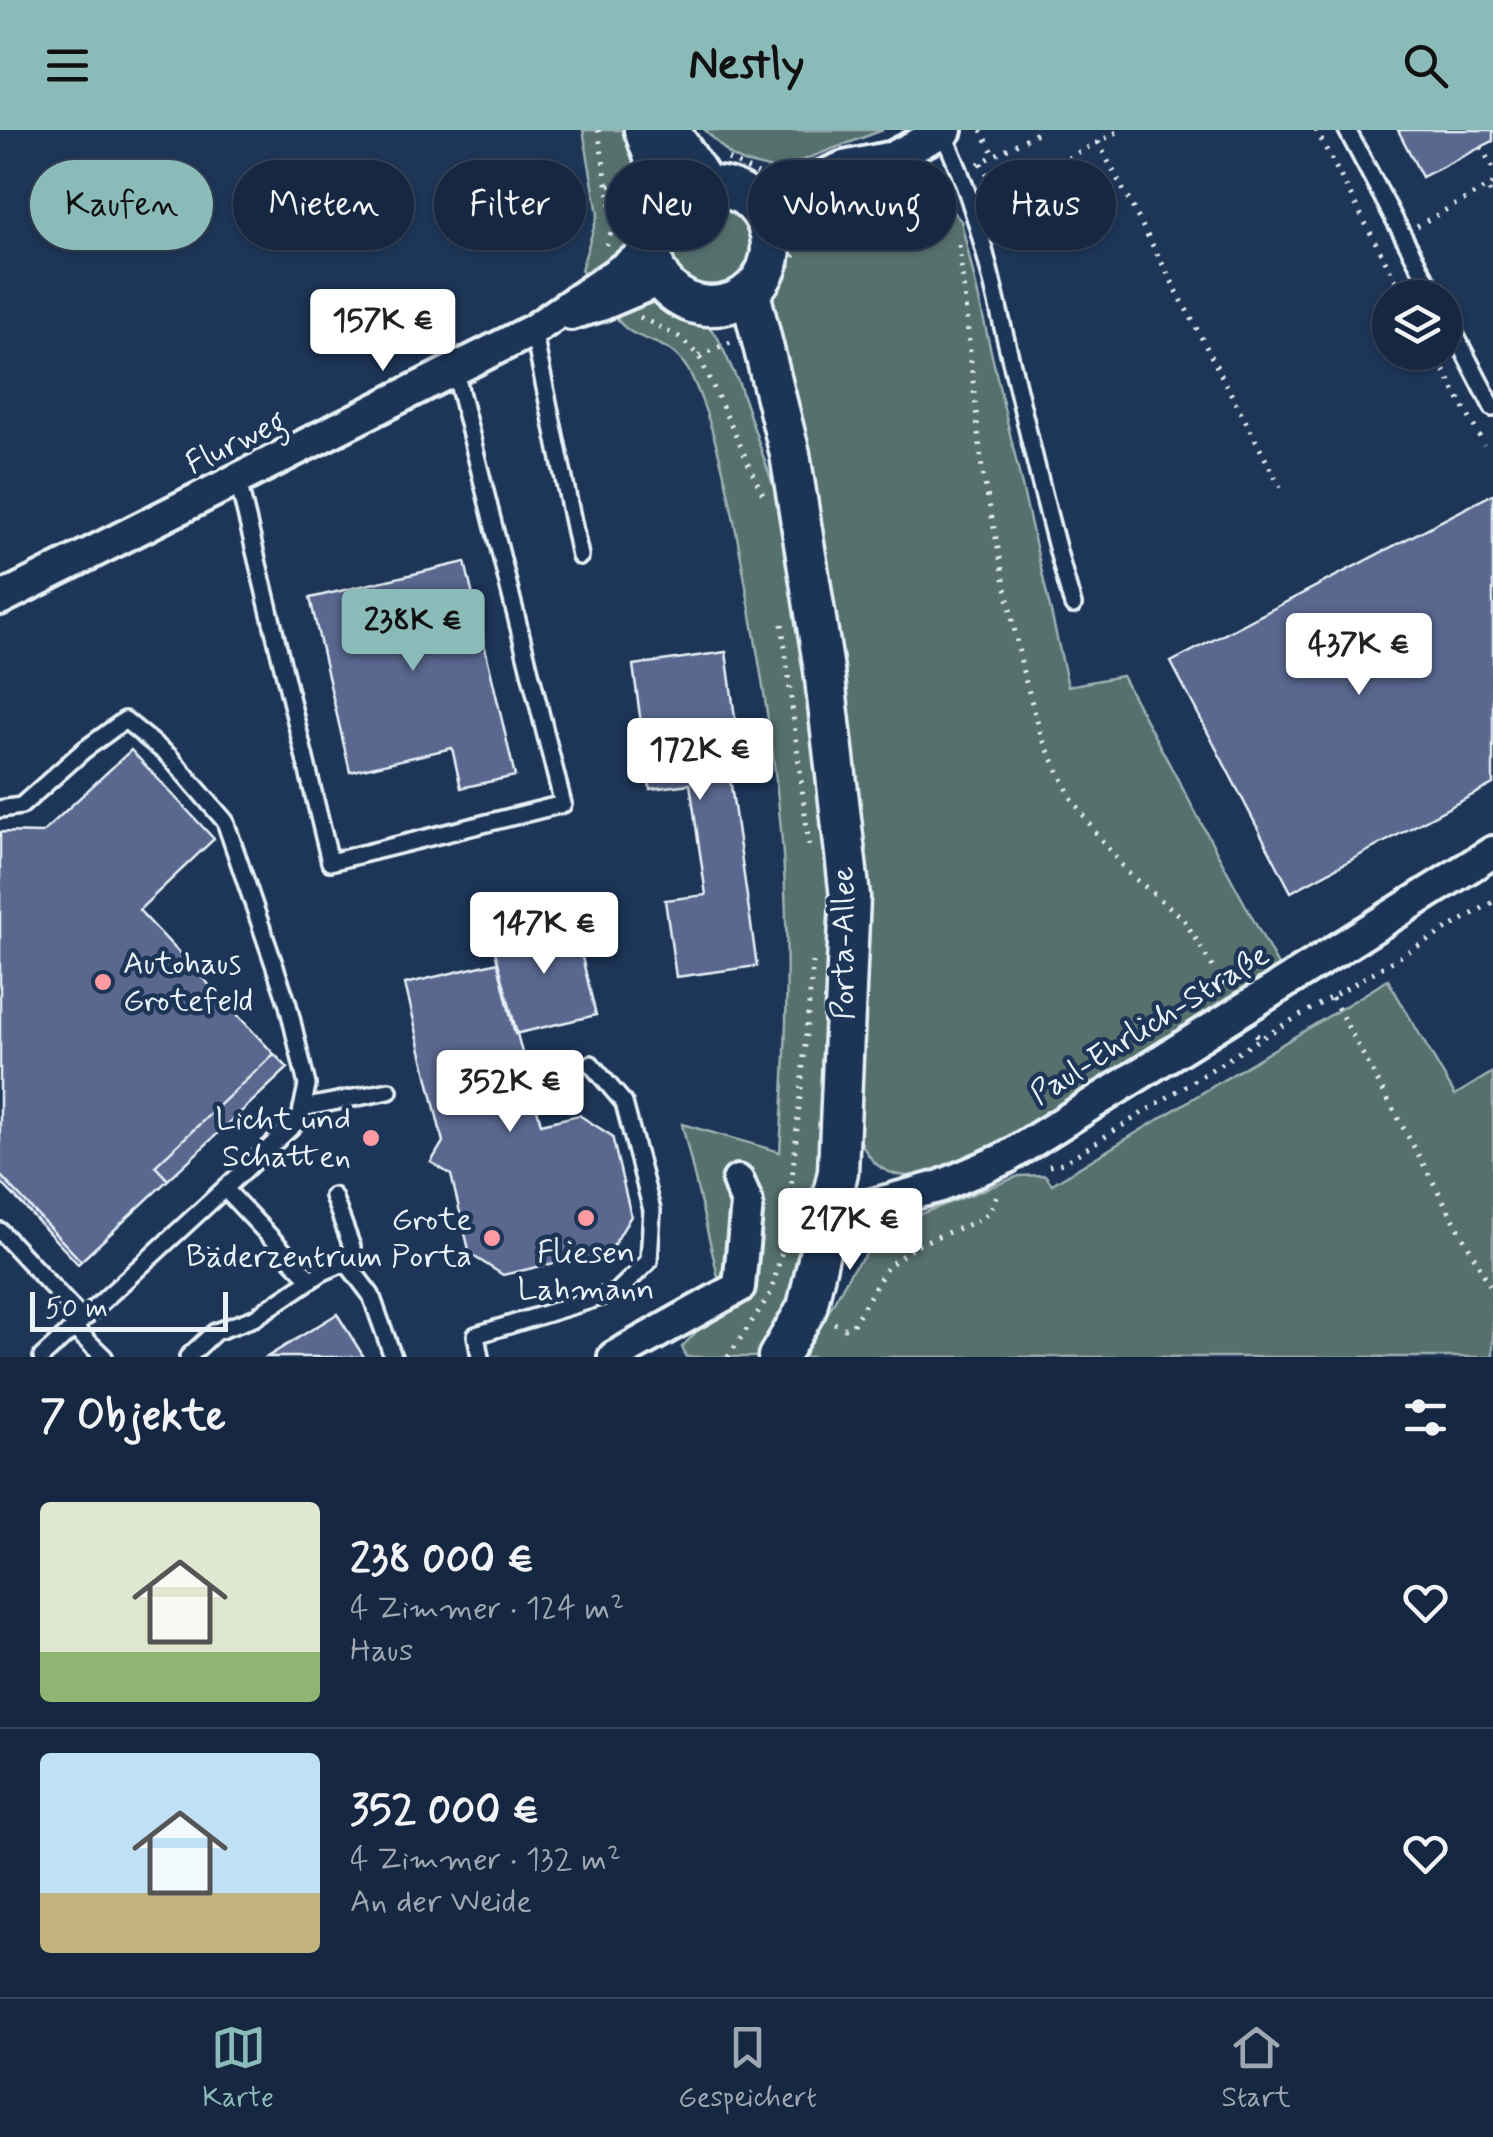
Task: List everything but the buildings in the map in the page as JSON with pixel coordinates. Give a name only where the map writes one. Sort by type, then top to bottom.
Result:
[{"type":"street","points":[[644,130],[655,160]]},
{"type":"street","points":[[669,130],[689,160]]},
{"type":"street","points":[[877,160],[896,156],[943,131]]},
{"type":"street","points":[[646,250],[638,274],[684,301],[733,300],[768,266],[771,250]]},
{"type":"street","name":"Flurweg","points":[[0,598],[456,372],[638,274]]},
{"type":"street","name":"Porta-Allee","points":[[733,300],[730,343],[783,513],[824,670],[850,897],[838,1172],[807,1308],[778,1357]]},
{"type":"street","name":"Paul-Ehrlich-Straße","points":[[828,1222],[861,1208],[1011,1166],[1239,1010],[1493,852]]},
{"type":"street","points":[[614,1357],[739,1287],[747,1204],[738,1181]]},
{"type":"lane","points":[[1347,130],[1426,280]]},
{"type":"lane","points":[[943,131],[980,230],[1052,536],[1073,605]]},
{"type":"lane","points":[[543,324],[580,556]]},
{"type":"lane","points":[[1462,349],[1493,408]]},
{"type":"lane","points":[[238,481],[330,862],[563,804],[456,372]]},
{"type":"lane","points":[[0,809],[21,806],[84,750],[125,720],[170,756],[224,821],[288,1005],[306,1085],[300,1119],[42,1357]]},
{"type":"lane","points":[[480,1357],[476,1334],[617,1292],[649,1261],[652,1210],[624,1103],[591,1064]]},
{"type":"lane","points":[[302,1108],[389,1091]]},
{"type":"lane","points":[[224,1189],[311,1280]]},
{"type":"lane","points":[[188,1357],[214,1332],[254,1318],[346,1262],[352,1247],[333,1196]]},
{"type":"lane","points":[[0,1231],[104,1357]]},
{"type":"lane","points":[[346,1262],[371,1295],[393,1357]]},
{"type":"path","points":[[598,130],[614,225],[602,256],[638,274],[630,313],[679,337],[730,343],[772,320],[779,283],[777,250]]},
{"type":"path","points":[[981,130],[995,155]]},
{"type":"path","points":[[1043,130],[981,162],[998,194],[1121,130]]},
{"type":"path","points":[[1316,130],[1395,280]]},
{"type":"path","points":[[1098,142],[1284,494]]},
{"type":"path","points":[[1482,147],[1493,168]]},
{"type":"path","points":[[1414,227],[1490,186],[1493,199]]},
{"type":"path","points":[[958,229],[982,469],[1023,672],[1042,738],[1072,799],[1098,837],[1128,872],[1183,918],[1260,1040]]},
{"type":"path","points":[[730,343],[783,513]]},
{"type":"path","points":[[1444,370],[1484,446]]},
{"type":"path","points":[[782,622],[810,854]]},
{"type":"path","points":[[807,1308],[844,1328],[852,1326],[887,1267],[916,1246],[990,1212],[1011,1166],[1063,1163],[1493,902]]},
{"type":"path","points":[[728,1357],[771,1293],[787,1232],[814,950]]},
{"type":"path","points":[[1332,998],[1493,1291]]},
{"type":"path","points":[[739,1287],[771,1293]]},
{"type":"green space","points":[[583,130],[634,130],[644,160],[606,160],[606,250],[625,250],[588,280],[581,270],[598,214]]},
{"type":"green space","points":[[705,130],[883,130],[804,160],[748,163],[730,155]]},
{"type":"green space","points":[[728,209],[746,224],[748,250],[753,250],[741,277],[727,286],[711,289],[695,286],[681,277],[669,250],[728,250]]},
{"type":"green space","points":[[956,215],[961,221],[1068,686],[1122,676],[1281,971],[965,1165],[918,1176],[890,1173],[879,1166],[860,1139],[860,848],[848,716],[820,534],[767,295],[785,250],[956,250]]},
{"type":"green space","points":[[647,298],[661,300],[700,318],[717,336],[739,384],[775,491],[802,619],[830,886],[833,1017],[827,1156],[788,1313],[760,1357],[686,1357],[682,1347],[724,1302],[682,1124],[780,1152],[787,966],[777,790],[738,542],[727,486],[703,403],[683,362],[673,352],[630,332],[614,313]]},
{"type":"green space","points":[[1388,980],[1455,1095],[1493,1072],[1493,1357],[803,1357],[852,1270],[892,1225],[1019,1176],[1045,1175],[1052,1184]]},
{"type":"place","name":"Autohaus Grotefeld","points":[[103,982]]},
{"type":"place","name":"Licht und Schatten","points":[[371,1138]]},
{"type":"place","name":"Fliesen Lahmann","points":[[586,1218]]},
{"type":"place","name":"Grote Bäderzentrum Porta","points":[[492,1238]]}]
